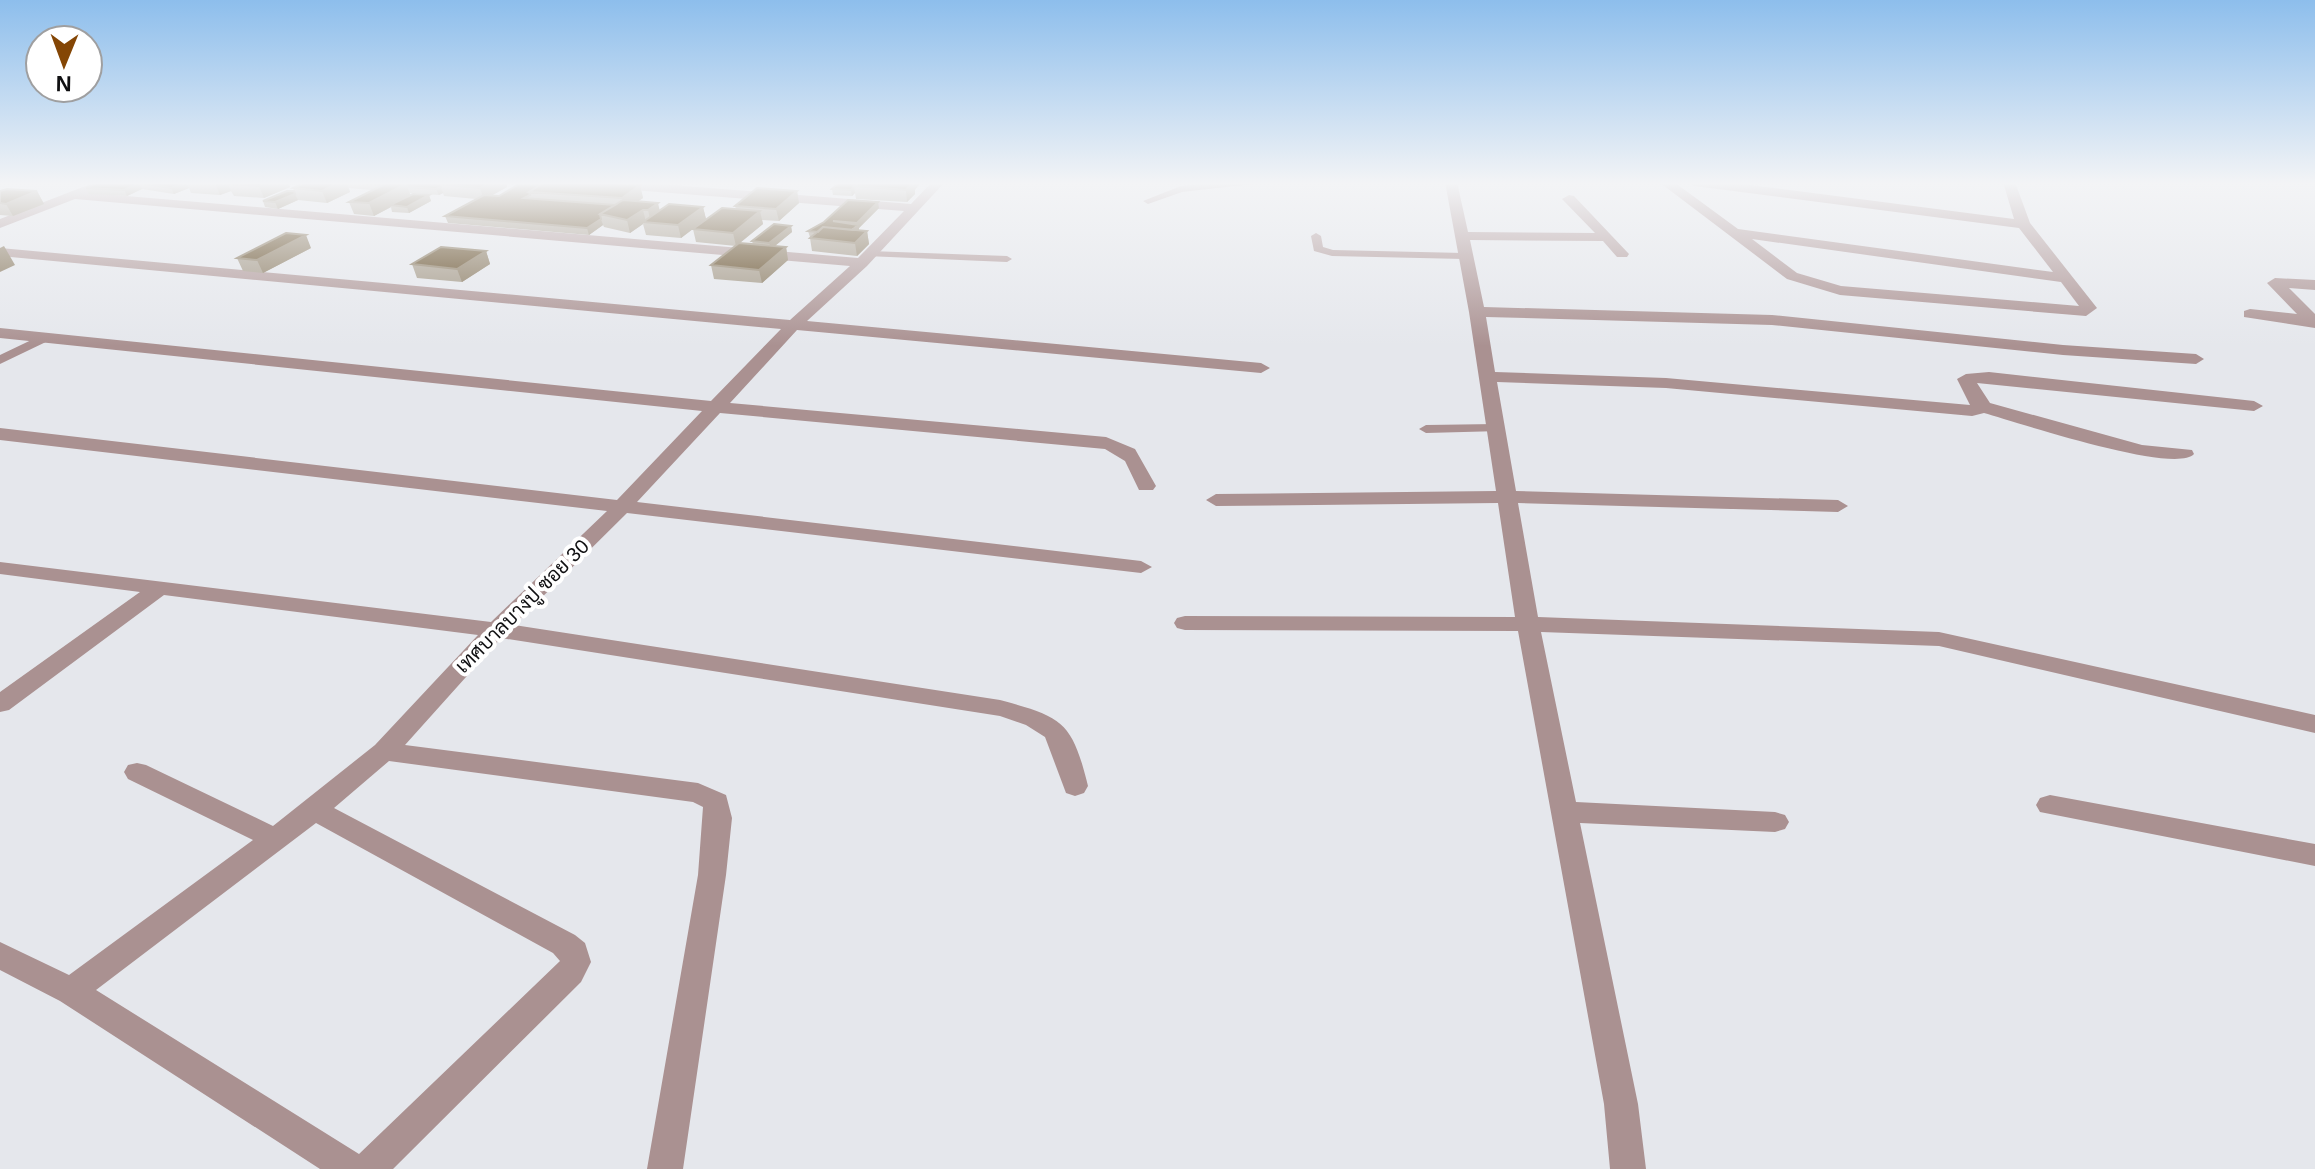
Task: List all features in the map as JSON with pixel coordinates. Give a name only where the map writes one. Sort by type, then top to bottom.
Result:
[{"type":"street","points":[[588,237],[866,259]]},
{"type":"street","name":"เทศบาลบางปู ซอย 30","points":[[71,991],[314,810],[384,751],[496,630],[621,508],[791,327],[887,237]]},
{"type":"street","points":[[1460,237],[1477,312],[1528,624],[1621,1104],[1628,1169]]},
{"type":"street","points":[[1462,246],[1607,237],[1622,254]]},
{"type":"street","points":[[1736,237],[1792,276],[1840,290],[2086,311],[2089,308],[2032,237]]},
{"type":"street","points":[[1763,237],[2063,278]]},
{"type":"street","points":[[0,252],[1261,368]]},
{"type":"street","points":[[2314,321],[2275,287],[2275,283],[2315,285]]},
{"type":"street","points":[[1477,312],[1772,320],[2063,350],[2196,359]]},
{"type":"street","points":[[2250,314],[2314,321]]},
{"type":"street","points":[[0,333],[716,407],[1106,443],[1122,446],[1130,452],[1146,486]]},
{"type":"street","points":[[1488,377],[1666,383],[1972,411],[1983,407],[2141,451],[2185,454]]},
{"type":"street","points":[[1983,407],[1966,379],[1989,377],[2254,406]]},
{"type":"street","points":[[0,434],[1141,567]]},
{"type":"street","points":[[1216,500],[1508,497],[1838,506]]},
{"type":"street","points":[[0,568],[496,630],[1000,708],[1038,718],[1053,726],[1066,745],[1075,786]]},
{"type":"street","points":[[0,704],[160,588]]},
{"type":"street","points":[[1185,623],[1528,624],[1939,639],[2315,724]]},
{"type":"street","points":[[384,751],[698,793],[716,802],[718,818],[712,875],[665,1169]]},
{"type":"street","points":[[137,772],[276,839]]},
{"type":"street","points":[[2050,805],[2315,855]]},
{"type":"street","points":[[314,810],[564,944],[574,952],[576,962],[570,973],[368,1169]]},
{"type":"street","points":[[1566,812],[1775,822]]},
{"type":"street","points":[[0,955],[71,991],[351,1169]]},
{"type":"lane","points":[[1316,237],[1318,249],[1332,253],[1462,246]]},
{"type":"lane","points":[[866,259],[1007,259]]},
{"type":"lane","points":[[0,360],[46,337]]},
{"type":"lane","points":[[1426,429],[1496,428]]},
{"type":"building","points":[[279,237],[303,237],[257,260],[237,258]]},
{"type":"building","points":[[758,237],[777,237],[769,243],[752,241]]},
{"type":"building","points":[[812,237],[861,237],[855,243]]},
{"type":"building","points":[[739,243],[786,247],[759,270],[711,265]]},
{"type":"building","points":[[441,247],[486,251],[457,269],[412,264]]}]
